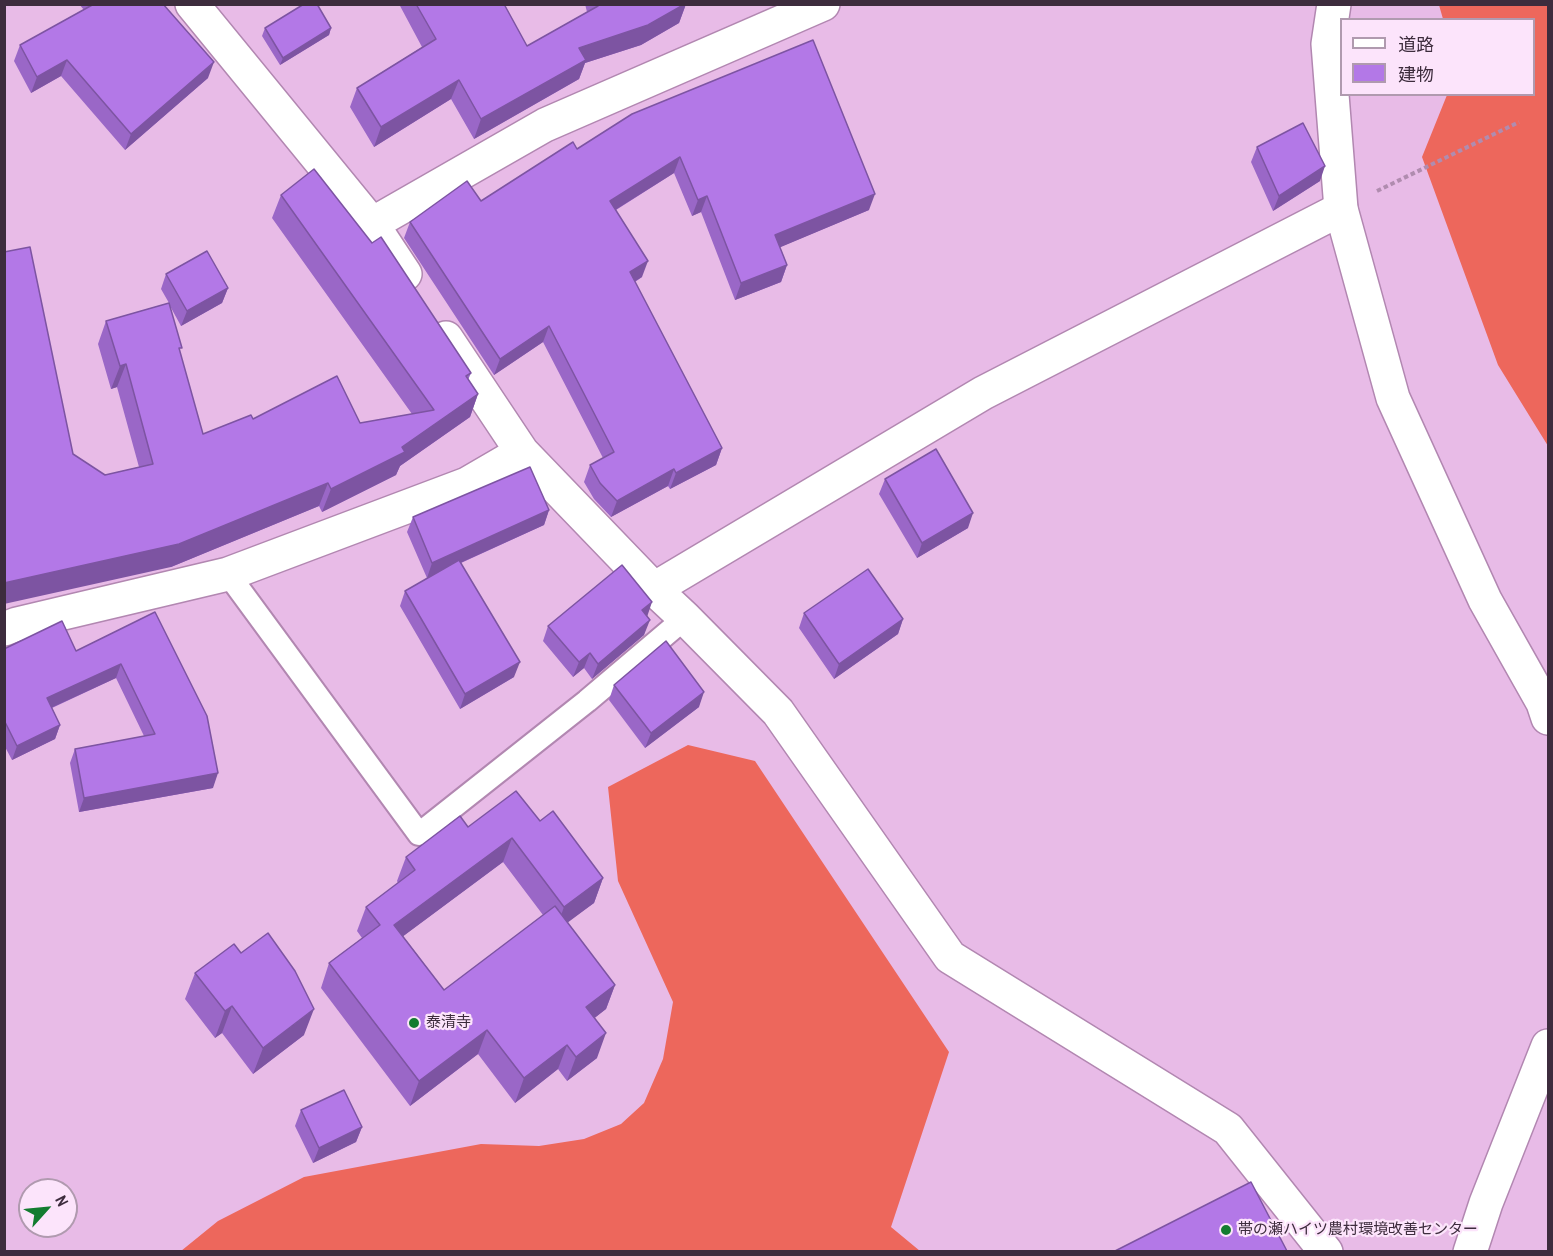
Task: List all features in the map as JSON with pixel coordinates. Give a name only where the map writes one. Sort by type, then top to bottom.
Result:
[{"type":"street","points":[[192,4],[372,224],[522,452],[654,589],[778,712],[950,957],[1228,1129],[1326,1251]]},
{"type":"street","points":[[372,224],[545,125],[823,4]]},
{"type":"street","points":[[1334,4],[1328,44],[1341,209],[1393,398],[1485,600],[1543,703],[1548,718]]},
{"type":"street","points":[[654,589],[983,393],[1341,209]]},
{"type":"street","points":[[4,629],[228,574],[467,484],[522,452]]},
{"type":"street","points":[[1470,1251],[1486,1203],[1548,1046]]},
{"type":"lane","points":[[228,574],[419,834],[587,701],[685,618]]},
{"type":"path","points":[[1341,209],[1519,122]]},
{"type":"shaded area","points":[[1439,5],[1548,5],[1548,446],[1498,365],[1422,157],[1447,96],[1535,96],[1535,18],[1443,18]]},
{"type":"shaded area","points":[[688,745],[755,761],[949,1052],[891,1227],[920,1251],[181,1251],[218,1221],[304,1177],[481,1144],[539,1146],[584,1139],[621,1124],[644,1103],[663,1059],[673,1002],[618,881],[608,787]]},
{"type":"building","points":[[94,4],[163,4],[214,62],[131,134],[67,60],[37,77],[20,45]]},
{"type":"building","points":[[304,4],[317,4],[331,28],[283,58],[265,28]]},
{"type":"building","points":[[416,4],[504,4],[527,46],[598,4],[685,4],[648,25],[579,48],[586,60],[481,119],[459,80],[381,127],[357,88],[436,39]]},
{"type":"building","points":[[813,40],[875,194],[775,235],[787,265],[741,283],[707,196],[698,200],[680,157],[610,201],[648,261],[630,272],[722,448],[676,473],[674,469],[617,501],[600,483],[590,465],[614,452],[549,326],[500,359],[410,222],[467,181],[481,201],[573,142],[577,149],[632,114]]},
{"type":"building","points":[[1303,123],[1325,166],[1279,196],[1257,147]]},
{"type":"building","points":[[314,169],[372,243],[381,237],[471,373],[466,376],[478,394],[402,447],[405,452],[331,489],[328,483],[179,544],[4,583],[4,252],[30,247],[73,454],[105,475],[153,464],[126,364],[120,366],[106,321],[169,303],[203,434],[251,415],[253,419],[337,376],[360,423],[434,410],[281,195]]},
{"type":"building","points":[[207,251],[228,288],[187,311],[166,274]]},
{"type":"building","points":[[936,449],[973,513],[922,543],[885,479]]},
{"type":"building","points":[[530,467],[549,510],[432,563],[413,517]]},
{"type":"building","points":[[459,560],[520,662],[465,694],[405,591]]},
{"type":"building","points":[[622,565],[652,602],[642,610],[650,620],[598,664],[590,653],[579,662],[548,626]]},
{"type":"building","points":[[868,569],[903,619],[839,664],[804,613]]},
{"type":"building","points":[[155,612],[207,716],[218,773],[84,798],[75,749],[155,734],[121,664],[47,698],[60,725],[17,746],[4,720],[4,649],[62,621],[76,651]]},
{"type":"building","points":[[666,641],[704,692],[651,733],[614,685]]},
{"type":"building","points":[[516,791],[540,821],[553,811],[603,878],[564,907],[512,838],[394,925],[444,990],[555,906],[615,985],[586,1007],[606,1033],[576,1057],[567,1045],[524,1078],[487,1030],[419,1081],[329,963],[380,925],[366,907],[415,870],[406,857],[460,816],[468,827]]},
{"type":"building","points":[[268,933],[295,971],[314,1009],[263,1048],[232,1006],[225,1011],[195,973],[234,944],[241,953]]},
{"type":"building","points":[[344,1090],[362,1127],[319,1148],[301,1110]]},
{"type":"building","points":[[1251,1182],[1287,1251],[1115,1251]]},
{"type":"place","name":"泰清寺","points":[[414,1023]]},
{"type":"place","name":"帯の瀬ハイツ農村環境改善センター","points":[[1226,1230]]}]
